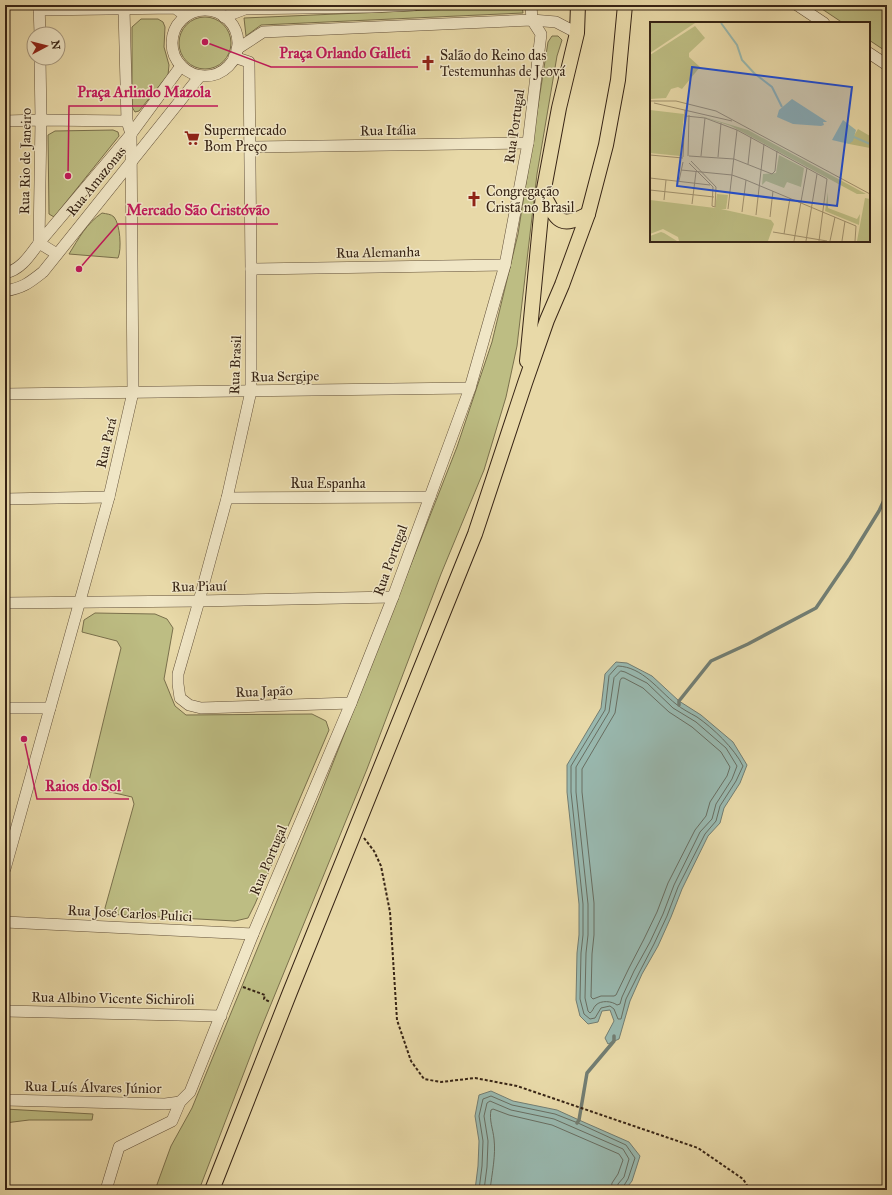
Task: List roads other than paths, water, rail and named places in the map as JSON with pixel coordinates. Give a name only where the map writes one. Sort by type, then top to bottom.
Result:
[{"type":"main road","points":[[525,383],[543,194],[559,108],[577,33],[578,5]]},
{"type":"main road","points":[[212,1190],[290,992],[475,534],[547,320],[562,286],[588,214],[606,145],[618,80],[625,5]]},
{"type":"main road","points":[[543,194],[560,221],[567,222],[577,220],[588,214]]},
{"type":"street","points":[[414,5],[218,11],[200,10],[186,16],[179,22],[174,30],[172,49],[181,66],[187,71],[200,76],[209,76],[224,69],[230,64],[236,53],[263,32],[532,20],[556,22],[577,33]]},
{"type":"street","name":"Rua Portugal","points":[[106,1190],[119,1147],[172,1121],[180,1102],[190,1092],[253,934],[351,703],[393,597],[470,388],[505,265],[528,143],[541,34],[532,20],[530,5]]},
{"type":"street","points":[[797,5],[822,22]]},
{"type":"street","points":[[40,26],[39,7],[124,10],[175,8],[186,16]]},
{"type":"street","name":"Rua Pará","points":[[5,869],[9,837],[50,708],[80,602],[109,497],[133,392],[131,134],[127,121],[124,10]]},
{"type":"street","points":[[218,11],[231,23],[235,31],[237,40],[236,53]]},
{"type":"street","name":"Rua Brasil","points":[[180,698],[178,674],[227,498],[251,391],[249,62],[236,53]]},
{"type":"street","points":[[870,54],[887,65]]},
{"type":"street","name":"Rua Rio de Janeiro","points":[[39,243],[41,120],[40,66]]},
{"type":"street","name":"Rua Amazonas","points":[[5,273],[11,272],[25,262],[39,243],[131,134],[181,66]]},
{"type":"street","name":"Rua Amazonas","points":[[5,291],[19,288],[43,272],[200,76]]},
{"type":"street","points":[[5,121],[127,121]]},
{"type":"street","name":"Rua Itália","points":[[250,147],[528,143]]},
{"type":"street","points":[[39,243],[57,254]]},
{"type":"street","name":"Rua Alemanha","points":[[251,269],[505,265]]},
{"type":"street","name":"Rua Sergipe","points":[[5,394],[470,388]]},
{"type":"street","points":[[5,499],[109,497]]},
{"type":"street","name":"Rua Espanha","points":[[227,498],[430,497]]},
{"type":"street","name":"Rua Piauí","points":[[5,603],[393,597]]},
{"type":"street","name":"Rua Japão","points":[[180,698],[190,705],[201,708],[351,703]]},
{"type":"street","points":[[5,708],[50,708]]},
{"type":"street","name":"Rua José Carlos Pulici","points":[[5,922],[253,934]]},
{"type":"street","name":"Rua Albino Vicente Sichiroli","points":[[5,1011],[221,1016]]},
{"type":"street","name":"Rua Luís Álvares Júnior","points":[[5,1100],[165,1104],[180,1102]]},
{"type":"water","points":[[616,662],[627,663],[652,676],[679,701],[701,715],[733,742],[747,765],[740,783],[724,808],[720,823],[708,836],[682,889],[658,946],[642,974],[630,1001],[619,1039],[608,1044],[605,1038],[614,1021],[610,1010],[602,1011],[598,1022],[588,1024],[580,1016],[576,1000],[579,904],[567,792],[567,765],[601,708],[605,674]]},
{"type":"water","points":[[491,1091],[513,1101],[557,1110],[629,1142],[640,1156],[632,1181],[625,1190],[475,1190],[479,1141],[475,1116],[479,1095]]},
{"type":"waterway","points":[[679,705],[679,701],[711,661],[748,644],[816,608],[850,558],[879,511],[887,494]]},
{"type":"waterway","points":[[577,1123],[579,1120],[587,1073],[614,1041],[614,1036]]},
{"type":"place","name":"Praça Orlando Galleti","points":[[205,42]]},
{"type":"place","name":"Salão do Reino das Testemunhas de Jeová","points":[[428,63]]},
{"type":"place","name":"Supermercado Bom Preço","points":[[192,138]]},
{"type":"place","name":"Praça Arlindo Mazola","points":[[68,176]]},
{"type":"place","name":"Congregação Cristã no Brasil","points":[[474,199]]},
{"type":"place","name":"Mercado São Cristóvão","points":[[79,269]]},
{"type":"place","name":"Raios do Sol","points":[[24,739]]}]
